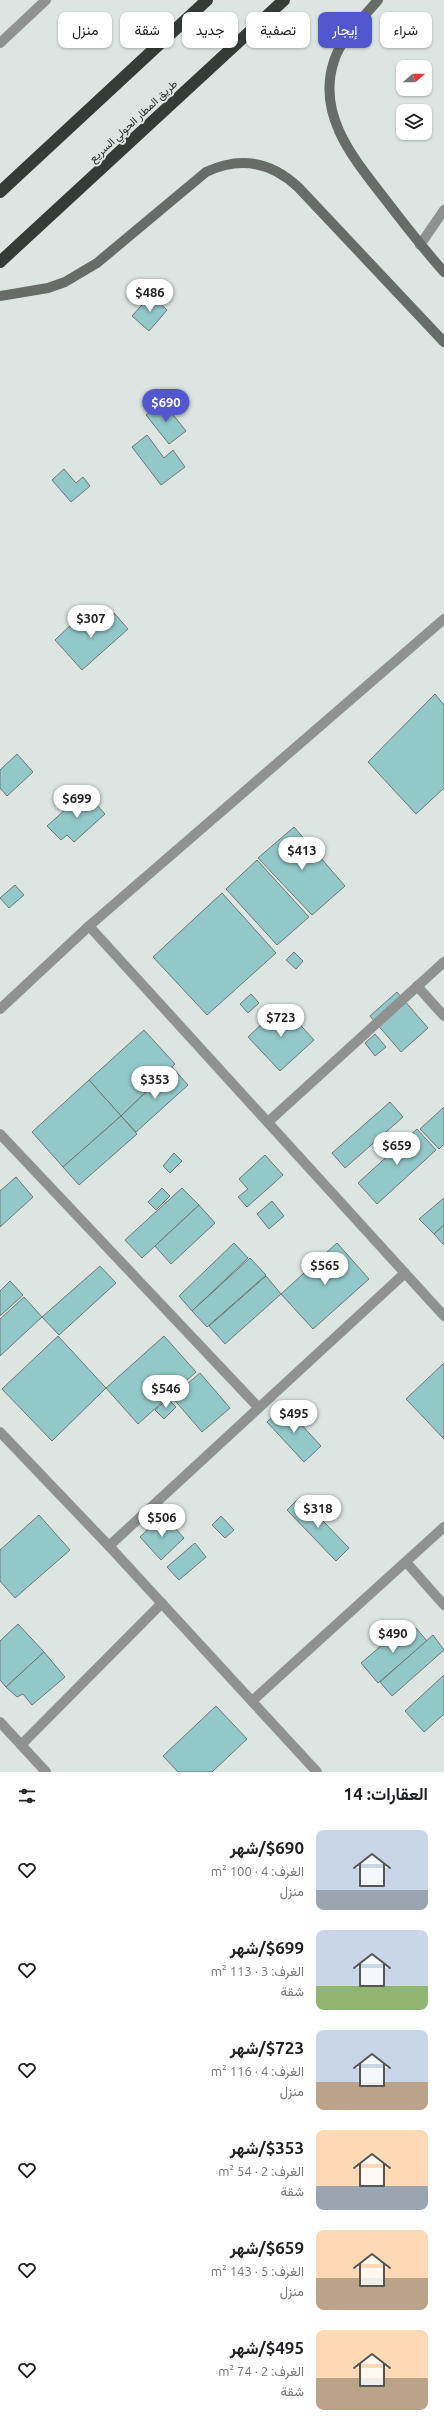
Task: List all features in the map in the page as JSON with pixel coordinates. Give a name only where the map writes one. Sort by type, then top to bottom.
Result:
[{"type":"highway","points":[[0,192],[207,0]]},
{"type":"highway","name":"طريق المطار الحولي السريع","points":[[0,262],[284,0]]},
{"type":"street","points":[[0,43],[46,0]]},
{"type":"street","points":[[378,0],[344,42],[334,59],[329,78],[329,98],[340,136],[349,153],[420,245],[444,272]]},
{"type":"street","points":[[0,296],[48,288],[82,274],[206,172],[219,166],[248,162],[275,170],[293,182],[444,342]]},
{"type":"street","points":[[420,245],[444,210]]},
{"type":"street","points":[[0,1009],[89,926],[444,619]]},
{"type":"street","points":[[89,926],[444,1316]]},
{"type":"street","points":[[268,1122],[444,962]]},
{"type":"street","points":[[417,986],[444,1016]]},
{"type":"street","points":[[0,1134],[258,1407]]},
{"type":"street","points":[[109,1546],[405,1273]]},
{"type":"street","points":[[0,1432],[109,1546],[317,1772]]},
{"type":"street","points":[[252,1701],[444,1527]]},
{"type":"street","points":[[406,1562],[444,1605]]},
{"type":"street","points":[[21,1745],[162,1603]]},
{"type":"street","points":[[0,1722],[46,1772]]},
{"type":"building","points":[[151,295],[167,310],[149,331],[132,316]]},
{"type":"building","points":[[163,402],[186,431],[169,444],[146,415]]},
{"type":"building","points":[[147,435],[164,458],[173,450],[185,467],[161,485],[132,447]]},
{"type":"building","points":[[64,469],[76,483],[83,477],[90,486],[71,502],[52,480]]},
{"type":"building","points":[[114,613],[128,629],[82,670],[55,640],[73,623],[81,631],[99,615],[104,622]]},
{"type":"building","points":[[435,694],[444,705],[444,788],[416,814],[368,762]]},
{"type":"building","points":[[17,754],[33,772],[7,796],[0,788],[0,770]]},
{"type":"building","points":[[85,792],[105,814],[74,842],[67,835],[61,840],[47,826]]},
{"type":"building","points":[[294,827],[345,886],[312,915],[258,858]]},
{"type":"building","points":[[257,860],[309,917],[277,945],[226,889]]},
{"type":"building","points":[[15,885],[24,895],[9,908],[0,898]]},
{"type":"building","points":[[222,893],[276,953],[207,1015],[153,957]]},
{"type":"building","points":[[294,952],[303,961],[296,969],[286,960]]},
{"type":"building","points":[[397,992],[428,1028],[401,1052],[370,1016]]},
{"type":"building","points":[[251,994],[259,1003],[248,1013],[240,1004]]},
{"type":"building","points":[[282,1005],[314,1040],[280,1071],[248,1037]]},
{"type":"building","points":[[144,1030],[175,1064],[121,1116],[89,1080]]},
{"type":"building","points":[[375,1034],[386,1047],[375,1056],[365,1043]]},
{"type":"building","points":[[172,1067],[188,1085],[136,1132],[121,1116]]},
{"type":"building","points":[[89,1080],[121,1116],[63,1167],[32,1132]]},
{"type":"building","points":[[390,1102],[403,1117],[345,1168],[332,1153]]},
{"type":"building","points":[[444,1107],[444,1144],[439,1149],[420,1129]]},
{"type":"building","points":[[121,1116],[137,1134],[79,1185],[63,1167]]},
{"type":"building","points":[[417,1129],[436,1150],[377,1204],[358,1183]]},
{"type":"building","points":[[174,1153],[182,1161],[170,1173],[163,1166]]},
{"type":"building","points":[[265,1155],[283,1175],[247,1207],[238,1197],[248,1189],[239,1179]]},
{"type":"building","points":[[16,1177],[33,1197],[0,1227],[0,1191]]},
{"type":"building","points":[[162,1188],[170,1196],[156,1210],[148,1202]]},
{"type":"building","points":[[182,1188],[199,1205],[142,1258],[125,1240]]},
{"type":"building","points":[[444,1198],[444,1225],[434,1234],[419,1219]]},
{"type":"building","points":[[272,1201],[284,1216],[269,1229],[257,1214]]},
{"type":"building","points":[[199,1205],[215,1223],[171,1264],[155,1246]]},
{"type":"building","points":[[444,1225],[444,1245],[434,1234]]},
{"type":"building","points":[[234,1243],[248,1258],[192,1311],[179,1296]]},
{"type":"building","points":[[337,1243],[369,1279],[313,1329],[281,1294]]},
{"type":"building","points":[[250,1258],[266,1275],[207,1327],[192,1311]]},
{"type":"building","points":[[100,1266],[116,1283],[59,1335],[42,1317]]},
{"type":"building","points":[[266,1276],[281,1294],[225,1344],[209,1326]]},
{"type":"building","points":[[10,1281],[23,1295],[0,1316],[0,1291]]},
{"type":"building","points":[[24,1297],[42,1317],[0,1356],[0,1319]]},
{"type":"building","points":[[58,1336],[106,1388],[52,1441],[2,1389]]},
{"type":"building","points":[[164,1336],[196,1372],[138,1424],[106,1388]]},
{"type":"building","points":[[444,1363],[444,1439],[406,1399]]},
{"type":"building","points":[[200,1373],[230,1408],[202,1432],[172,1397]]},
{"type":"building","points":[[168,1399],[176,1407],[164,1419],[155,1410]]},
{"type":"building","points":[[284,1406],[321,1446],[304,1462],[267,1422]]},
{"type":"building","points":[[300,1497],[349,1548],[336,1561],[287,1510]]},
{"type":"building","points":[[39,1515],[70,1550],[15,1598],[0,1581],[0,1550]]},
{"type":"building","points":[[163,1515],[184,1538],[161,1560],[140,1537]]},
{"type":"building","points":[[221,1516],[234,1530],[225,1538],[212,1525]]},
{"type":"building","points":[[195,1543],[206,1557],[179,1580],[167,1567]]},
{"type":"building","points":[[18,1624],[44,1652],[6,1687],[0,1680],[0,1641]]},
{"type":"building","points":[[402,1628],[408,1635],[416,1628],[427,1641],[378,1683],[361,1663]]},
{"type":"building","points":[[433,1635],[444,1650],[392,1696],[380,1682]]},
{"type":"building","points":[[44,1652],[65,1677],[32,1705],[23,1694],[17,1697],[6,1687]]},
{"type":"building","points":[[444,1675],[444,1714],[424,1732],[405,1711]]},
{"type":"building","points":[[216,1706],[247,1739],[212,1772],[178,1772],[163,1756]]}]
